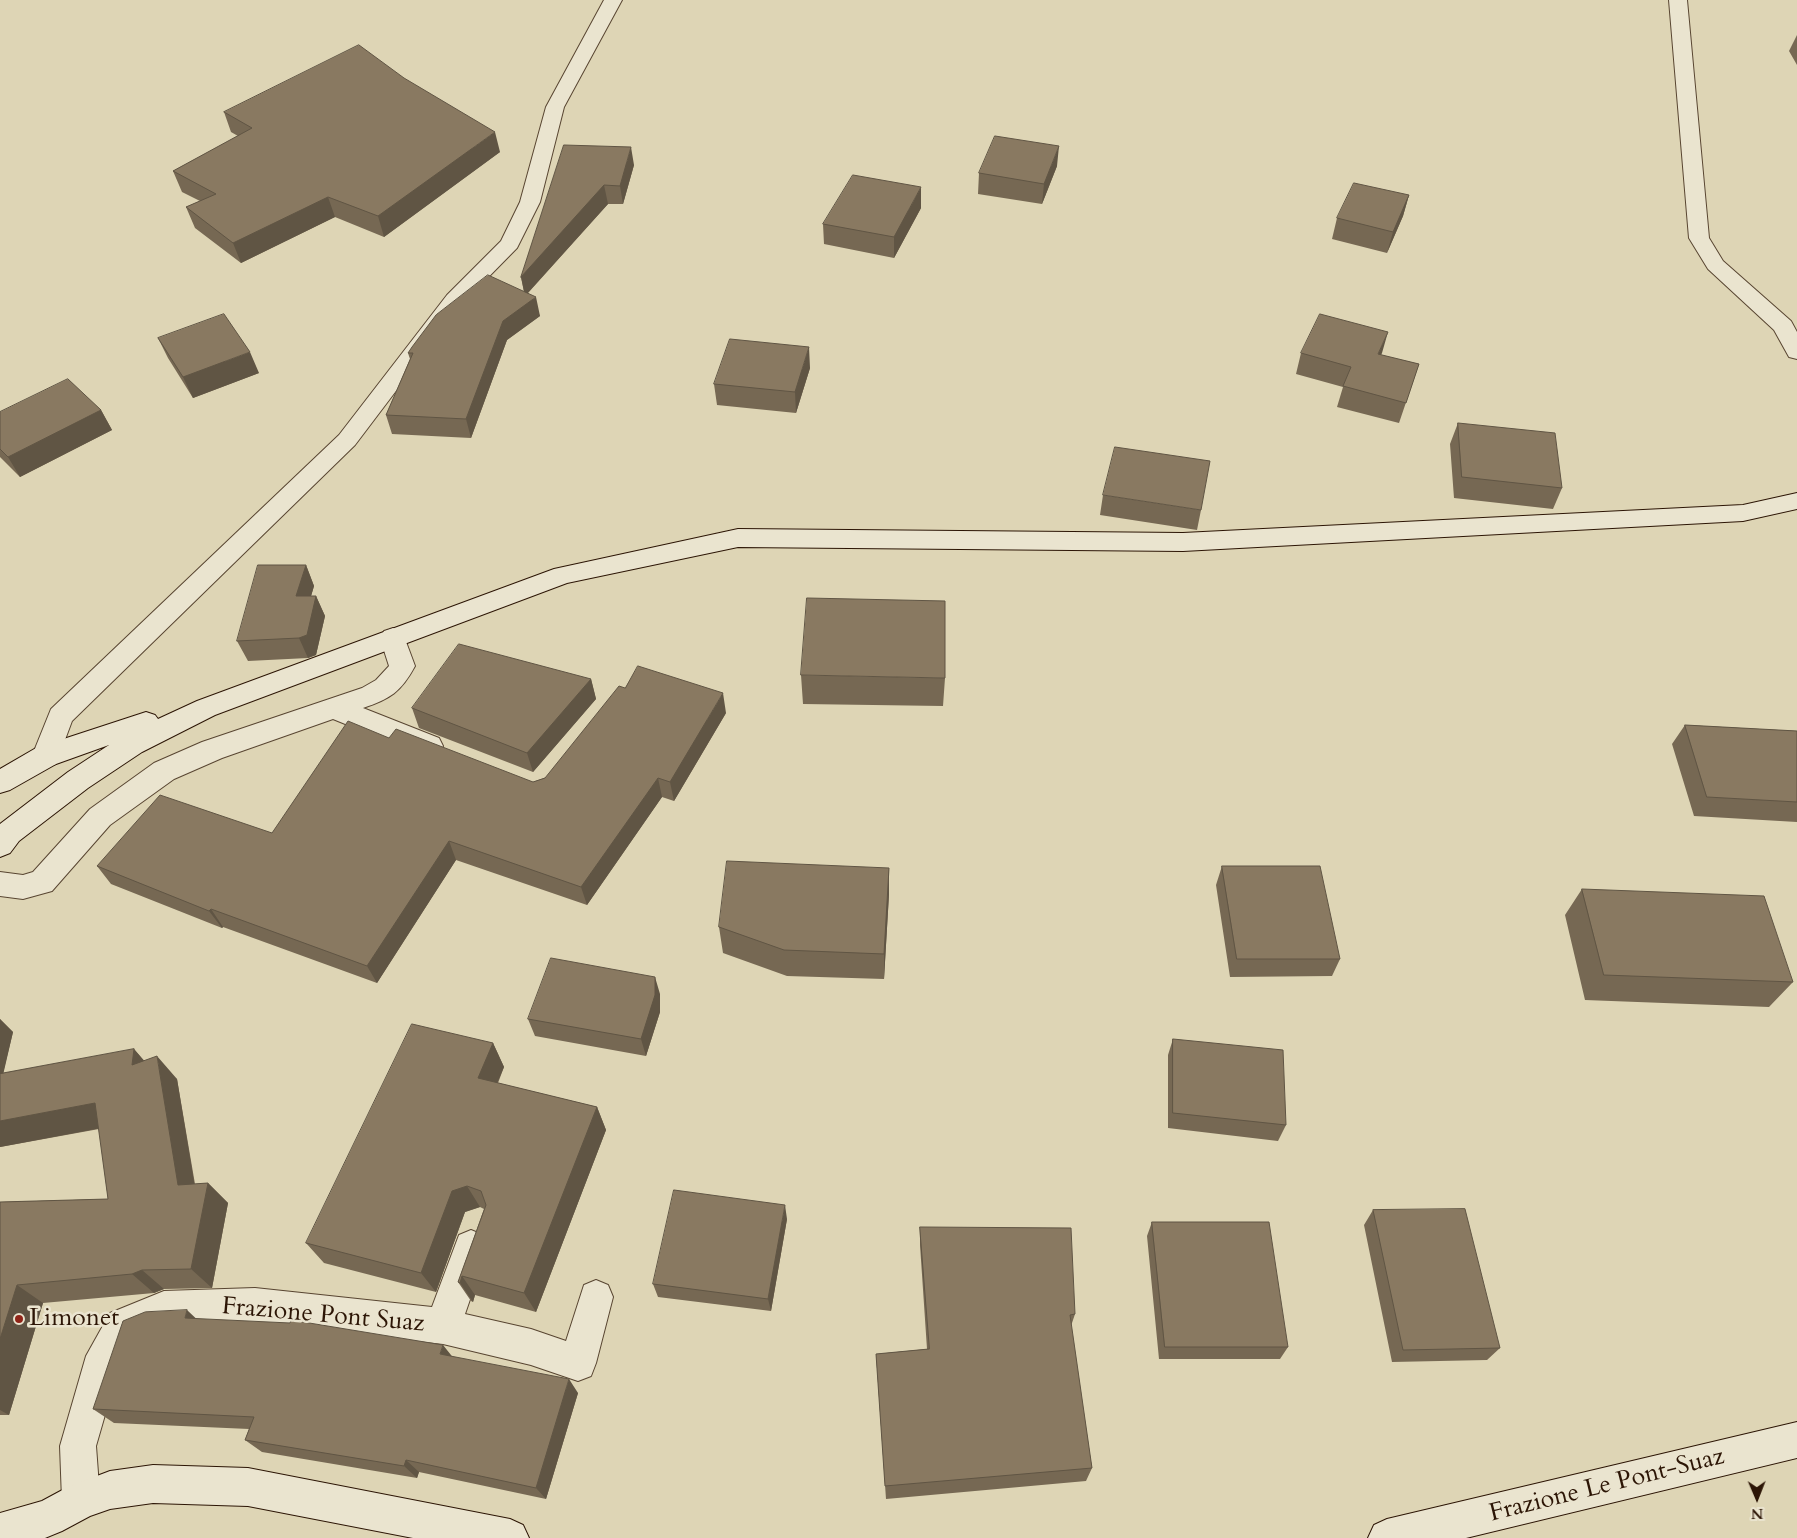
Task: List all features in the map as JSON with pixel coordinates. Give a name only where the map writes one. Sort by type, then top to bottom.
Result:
[{"type":"main road","points":[[46,756],[60,716],[347,440],[454,300],[510,244],[530,202],[555,107],[613,0]]},
{"type":"main road","points":[[1678,0],[1699,238],[1715,265],[1783,326],[1797,352]]},
{"type":"main road","points":[[0,845],[9,833],[78,780],[132,744],[206,708],[563,575],[738,538],[1183,542],[1743,513],[1797,502]]},
{"type":"main road","points":[[0,884],[23,887],[42,882],[100,817],[164,771],[212,750],[371,695],[388,687],[397,677],[402,666],[393,638]]},
{"type":"main road","points":[[0,782],[46,756],[153,720],[206,708]]},
{"type":"main road","points":[[332,708],[343,710],[362,720],[455,756]]},
{"type":"main road","points":[[443,1326],[478,1225]]},
{"type":"main road","name":"Frazione Pont Suaz","points":[[81,1500],[78,1446],[104,1356],[122,1325],[164,1308],[255,1305],[443,1326],[531,1347],[578,1363],[596,1297]]},
{"type":"main road","name":"Frazione Le Pont-Suaz","points":[[1400,1537],[1797,1440]]},
{"type":"main road","points":[[0,1534],[8,1528],[41,1528],[81,1500],[110,1490],[153,1484],[248,1487],[510,1538]]},
{"type":"building","points":[[359,45],[404,78],[495,132],[378,216],[328,197],[233,243],[186,207],[216,194],[173,171],[252,128],[224,112]]},
{"type":"building","points":[[995,136],[1059,146],[1044,184],[979,173]]},
{"type":"building","points":[[564,145],[631,147],[620,186],[604,185],[521,277]]},
{"type":"building","points":[[853,175],[921,187],[894,237],[823,224]]},
{"type":"building","points":[[1354,183],[1409,195],[1393,232],[1337,218]]},
{"type":"building","points":[[488,275],[536,297],[503,321],[466,419],[386,415],[413,353],[408,353],[412,347],[436,315]]},
{"type":"building","points":[[224,314],[250,352],[183,377],[158,338]]},
{"type":"building","points":[[1320,314],[1388,332],[1378,354],[1419,364],[1406,403],[1343,386],[1351,367],[1301,353]]},
{"type":"building","points":[[730,339],[809,347],[795,392],[714,384]]},
{"type":"building","points":[[68,379],[101,410],[8,457],[0,449],[0,412]]},
{"type":"building","points":[[1458,423],[1555,433],[1562,488],[1462,477]]},
{"type":"building","points":[[1115,447],[1210,461],[1201,510],[1103,495]]},
{"type":"building","points":[[258,565],[306,565],[296,596],[316,596],[307,635],[299,638],[237,641]]},
{"type":"building","points":[[807,598],[945,601],[945,678],[801,675]]},
{"type":"building","points":[[459,644],[591,679],[527,753],[412,708]]},
{"type":"building","points":[[638,666],[723,693],[670,782],[658,778],[581,887],[449,841],[367,966],[211,909],[209,911],[97,866],[160,795],[272,833],[348,721],[389,738],[396,729],[533,782],[545,778],[619,686],[625,688]]},
{"type":"building","points":[[1685,725],[1797,731],[1797,802],[1707,797]]},
{"type":"building","points":[[727,861],[889,868],[884,954],[784,950],[719,927]]},
{"type":"building","points":[[1222,866],[1320,866],[1340,959],[1237,959]]},
{"type":"building","points":[[1582,889],[1764,896],[1793,982],[1604,975]]},
{"type":"building","points":[[551,958],[655,977],[655,995],[641,1039],[528,1019]]},
{"type":"building","points":[[412,1024],[493,1043],[478,1078],[597,1107],[524,1293],[462,1276],[460,1283],[458,1282],[486,1205],[481,1191],[467,1186],[452,1191],[421,1273],[306,1243]]},
{"type":"building","points":[[1173,1039],[1283,1050],[1286,1125],[1173,1113]]},
{"type":"building","points":[[134,1049],[132,1065],[157,1056],[178,1185],[208,1183],[191,1269],[142,1270],[132,1274],[17,1285],[0,1339],[0,1202],[108,1199],[95,1103],[0,1121],[0,1074]]},
{"type":"building","points":[[674,1190],[785,1205],[768,1299],[653,1284]]},
{"type":"building","points":[[1465,1209],[1500,1348],[1403,1350],[1373,1210]]},
{"type":"building","points":[[1152,1222],[1269,1222],[1288,1347],[1165,1347]]},
{"type":"building","points":[[920,1227],[1071,1228],[1075,1314],[1070,1315],[1092,1468],[885,1486],[876,1354],[929,1349]]},
{"type":"building","points":[[187,1310],[185,1318],[290,1323],[291,1320],[443,1345],[440,1354],[569,1379],[536,1488],[406,1460],[404,1466],[245,1440],[254,1417],[93,1409],[123,1321],[145,1312]]},
{"type":"place","name":"Limonet","points":[[19,1319]]}]
